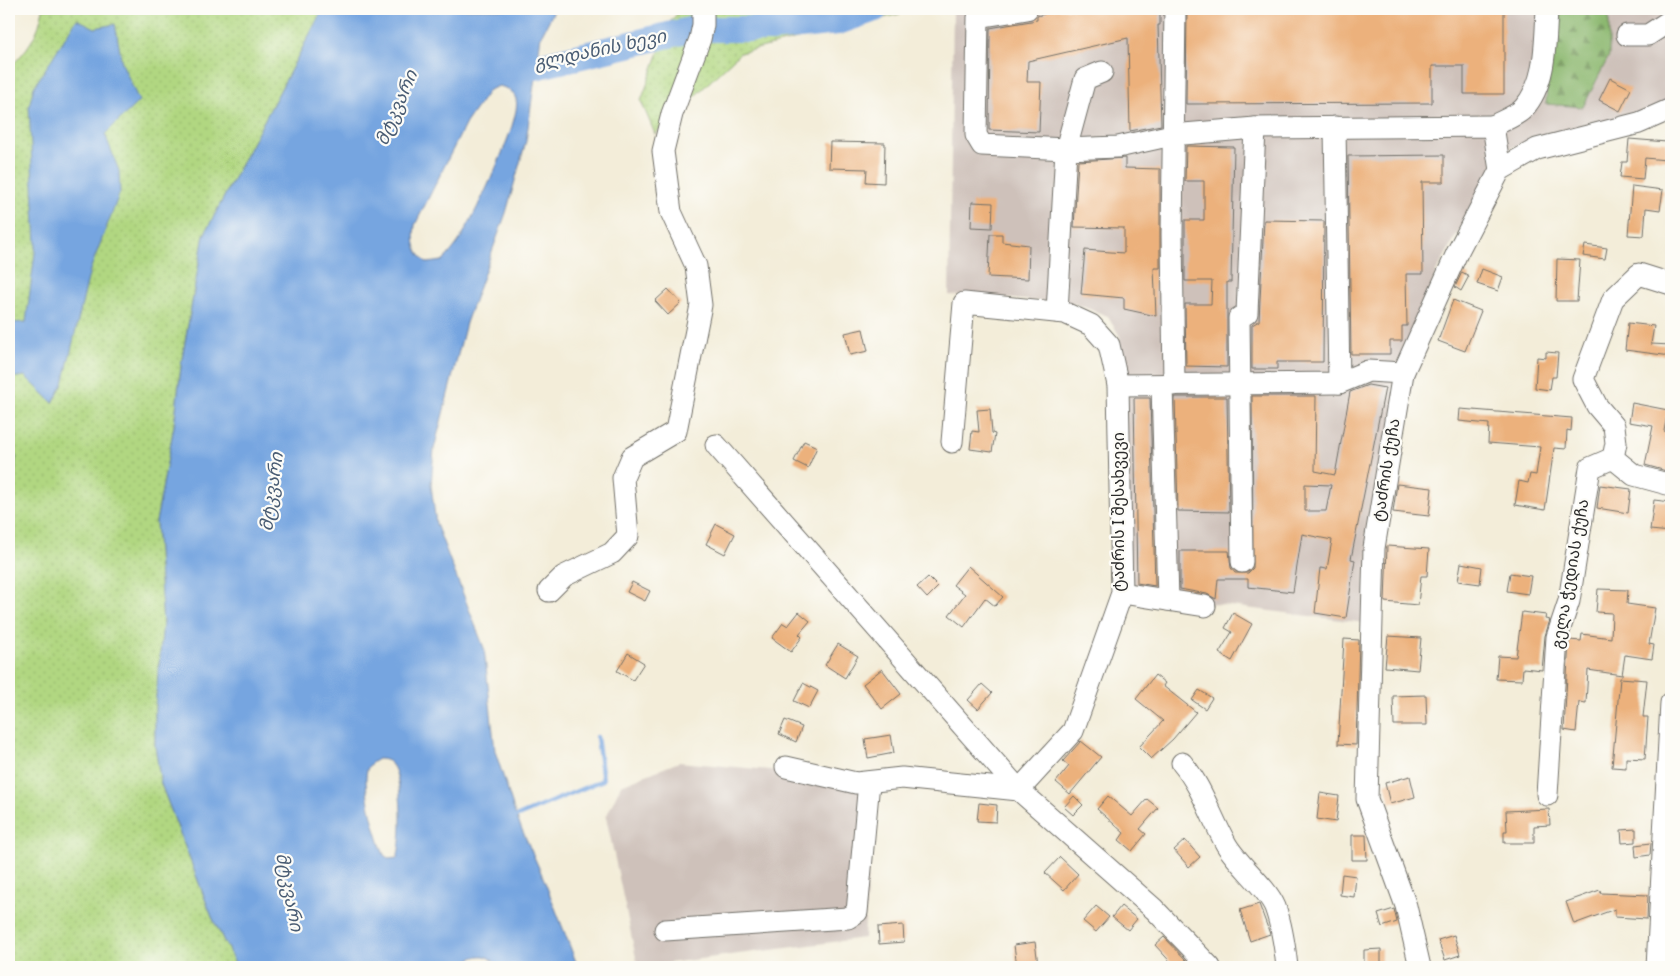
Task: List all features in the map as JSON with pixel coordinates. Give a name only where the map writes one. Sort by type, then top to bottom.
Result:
[{"type":"street","points":[[549,591],[564,576],[612,553],[628,536],[623,478],[632,457],[676,431],[701,305],[696,266],[671,212],[663,151],[672,114],[700,39],[703,25],[703,9]]},
{"type":"street","points":[[1026,9],[978,17],[976,135],[982,145],[1066,149],[1118,147],[1172,134],[1255,128],[1492,126],[1522,110],[1535,91],[1543,62],[1547,9]]},
{"type":"street","points":[[1168,600],[1168,385],[1175,9]]},
{"type":"street","points":[[1627,35],[1648,36],[1671,20]]},
{"type":"street","points":[[1057,312],[1066,149],[1085,79],[1102,72]]},
{"type":"street","points":[[1492,126],[1500,170],[1536,150],[1639,123],[1671,109]]},
{"type":"street","points":[[1334,127],[1339,382]]},
{"type":"street","points":[[1242,562],[1239,318],[1247,313],[1255,128]]},
{"type":"street","name":"ტაძრის ქუჩა","points":[[1420,967],[1406,906],[1367,799],[1374,548],[1403,373],[1456,253],[1500,170]]},
{"type":"street","points":[[1671,284],[1639,274],[1613,299],[1582,379],[1597,406],[1614,426],[1616,443],[1613,458],[1634,475],[1671,485]]},
{"type":"street","name":"ტაძრის I შესახვევი","points":[[952,442],[964,303],[1065,313],[1091,324],[1108,345],[1118,385],[1122,593],[1073,732],[1019,790]]},
{"type":"street","points":[[1118,385],[1339,382],[1368,372],[1403,373]]},
{"type":"street","points":[[716,445],[1019,790],[1154,909],[1210,967]]},
{"type":"street","name":"გელა ჭედიას ქუჩა","points":[[1547,795],[1558,637],[1569,601],[1590,468],[1613,458]]},
{"type":"street","points":[[1122,593],[1205,606]]},
{"type":"street","points":[[1657,967],[1671,703]]},
{"type":"street","points":[[1182,763],[1195,779],[1213,821],[1229,850],[1274,906],[1285,947],[1287,967]]},
{"type":"street","points":[[786,767],[856,783],[902,778],[1019,790]]},
{"type":"street","points":[[665,930],[848,918],[857,912],[869,782]]},
{"type":"shaded area","points":[[953,9],[1671,9],[1671,100],[1641,114],[1512,147],[1483,187],[1435,274],[1365,623],[1126,593],[1120,337],[1108,316],[1073,303],[949,295]]},
{"type":"shaded area","points":[[679,762],[793,772],[873,791],[864,938],[638,967],[606,817],[621,785]]},
{"type":"green space","points":[[43,9],[323,9],[204,235],[182,359],[174,426],[156,522],[163,623],[155,707],[155,746],[161,784],[212,917],[237,967],[9,967],[9,68],[31,41],[39,26]]},
{"type":"green space","points":[[681,9],[920,9],[740,53],[655,134],[641,101],[670,22]]},
{"type":"green space","points":[[1551,9],[1609,9],[1609,56],[1583,107],[1546,104]]},
{"type":"water","name":"მტკვარი","points":[[323,9],[555,9],[541,36],[526,141],[506,213],[466,323],[434,449],[431,485],[436,524],[484,648],[495,751],[516,816],[543,877],[578,967],[499,967],[489,958],[479,956],[470,959],[467,967],[237,967],[212,917],[161,784],[155,746],[155,707],[163,623],[156,522],[174,426],[182,359],[204,235]],"holes":[[[499,86],[513,94],[516,99],[516,110],[512,126],[495,170],[459,241],[442,261],[427,263],[415,246],[415,225],[466,123],[489,90]],[[378,759],[391,763],[396,772],[401,810],[397,858],[389,859],[384,855],[368,800],[367,770]]]},
{"type":"water","points":[[77,19],[95,28],[115,24],[122,63],[139,101],[105,134],[119,171],[120,192],[90,270],[63,384],[53,403],[25,376],[9,378],[9,323],[26,322],[36,245],[29,106],[34,87]]},
{"type":"water","points":[[9,442],[16,457],[14,479],[9,478]]},
{"type":"building","points":[[1046,9],[1160,9],[1160,25],[1158,25],[1161,125],[1130,131],[1128,38],[1028,61],[1027,82],[1041,82],[1039,132],[989,130],[990,28],[1037,20],[1037,16],[1047,13]]},
{"type":"building","points":[[1187,9],[1504,9],[1504,94],[1464,94],[1464,66],[1432,66],[1432,103],[1186,104]]},
{"type":"building","points":[[1610,78],[1631,89],[1620,111],[1599,100]]},
{"type":"building","points":[[1629,139],[1667,142],[1666,160],[1645,158],[1643,179],[1620,177],[1622,162],[1627,162]]},
{"type":"building","points":[[830,142],[885,143],[884,183],[866,182],[867,169],[829,168]]},
{"type":"building","points":[[1186,146],[1234,147],[1231,282],[1227,282],[1227,367],[1186,366],[1185,304],[1211,304],[1212,281],[1185,281],[1185,220],[1204,220],[1204,181],[1185,181]]},
{"type":"building","points":[[1444,155],[1444,182],[1422,182],[1423,274],[1406,274],[1407,326],[1402,326],[1402,341],[1390,341],[1390,354],[1351,354],[1348,156]]},
{"type":"building","points":[[1125,158],[1125,168],[1160,169],[1160,268],[1154,268],[1156,316],[1124,309],[1124,298],[1081,294],[1085,250],[1124,253],[1124,228],[1074,227],[1078,161]]},
{"type":"building","points":[[1632,186],[1663,190],[1660,210],[1646,208],[1644,236],[1628,235]]},
{"type":"building","points":[[972,202],[993,203],[992,228],[971,227]]},
{"type":"building","points":[[1264,220],[1324,221],[1323,362],[1277,362],[1277,369],[1252,369],[1252,325],[1259,321]]},
{"type":"building","points":[[990,234],[1002,234],[1002,242],[1029,245],[1028,279],[988,277]]},
{"type":"building","points":[[1585,245],[1607,248],[1605,259],[1583,256]]},
{"type":"building","points":[[1557,259],[1580,260],[1577,301],[1556,301]]},
{"type":"building","points":[[1482,269],[1503,277],[1498,291],[1477,284]]},
{"type":"building","points":[[1462,272],[1469,276],[1461,291],[1455,287]]},
{"type":"building","points":[[668,289],[681,303],[668,315],[655,301]]},
{"type":"building","points":[[1453,300],[1481,311],[1465,351],[1438,341]]},
{"type":"building","points":[[1628,323],[1654,326],[1651,344],[1671,345],[1671,356],[1625,350]]},
{"type":"building","points":[[863,329],[868,351],[850,355],[845,333]]},
{"type":"building","points":[[1546,352],[1558,353],[1556,377],[1552,377],[1550,390],[1535,388],[1537,357],[1546,358]]},
{"type":"building","points":[[1368,385],[1385,388],[1351,559],[1355,560],[1346,618],[1315,613],[1320,568],[1327,569],[1332,540],[1302,534],[1293,592],[1248,587],[1248,579],[1218,579],[1216,599],[1207,594],[1180,589],[1180,551],[1229,551],[1231,568],[1235,573],[1248,573],[1253,568],[1252,396],[1316,396],[1315,471],[1335,475],[1350,392]],"holes":[[[1305,484],[1331,485],[1326,511],[1305,511]]]},
{"type":"building","points":[[1175,397],[1227,397],[1229,512],[1178,511]]},
{"type":"building","points":[[1134,398],[1150,398],[1155,586],[1137,583]]},
{"type":"building","points":[[1632,403],[1668,410],[1664,431],[1671,433],[1670,472],[1645,465],[1653,426],[1629,422]]},
{"type":"building","points":[[990,409],[992,433],[995,434],[992,452],[970,449],[972,431],[979,432],[977,410]]},
{"type":"building","points":[[1460,409],[1572,418],[1571,431],[1567,430],[1566,449],[1554,448],[1545,510],[1515,505],[1519,481],[1528,483],[1530,474],[1536,475],[1540,447],[1488,443],[1489,424],[1459,421]]},
{"type":"building","points":[[804,441],[817,447],[808,468],[794,461]]},
{"type":"building","points":[[1397,484],[1432,488],[1429,516],[1393,512]]},
{"type":"building","points":[[1600,485],[1631,489],[1628,513],[1597,508]]},
{"type":"building","points":[[1654,500],[1671,502],[1669,516],[1671,516],[1671,532],[1650,530]]},
{"type":"building","points":[[716,524],[735,534],[725,554],[706,544]]},
{"type":"building","points":[[1387,546],[1429,549],[1427,576],[1421,576],[1418,605],[1385,602]]},
{"type":"building","points":[[1461,563],[1482,567],[1480,584],[1458,581]]},
{"type":"building","points":[[968,566],[1003,597],[995,606],[985,598],[964,627],[949,615],[965,594],[953,585]]},
{"type":"building","points":[[1510,573],[1531,576],[1528,594],[1507,591]]},
{"type":"building","points":[[928,577],[938,587],[927,598],[917,587]]},
{"type":"building","points":[[632,582],[650,591],[645,601],[627,592]]},
{"type":"building","points":[[1598,589],[1628,590],[1627,604],[1655,608],[1649,644],[1654,645],[1652,659],[1625,655],[1622,675],[1588,670],[1586,703],[1579,702],[1576,732],[1564,730],[1569,640],[1581,641],[1582,634],[1611,638],[1612,613],[1596,612]]},
{"type":"building","points":[[799,612],[810,621],[799,634],[802,637],[791,652],[772,638],[783,623],[788,626]]},
{"type":"building","points":[[1522,612],[1546,615],[1545,619],[1550,620],[1545,636],[1542,670],[1523,668],[1522,680],[1496,679],[1498,656],[1516,657]]},
{"type":"building","points":[[1233,613],[1252,624],[1232,661],[1219,653],[1232,632],[1225,628]]},
{"type":"building","points":[[1388,636],[1421,638],[1418,670],[1385,667]]},
{"type":"building","points":[[1344,639],[1359,640],[1356,745],[1338,744]]},
{"type":"building","points":[[838,644],[858,656],[845,678],[825,665]]},
{"type":"building","points":[[628,653],[644,663],[633,680],[617,671]]},
{"type":"building","points":[[882,669],[901,694],[882,709],[863,684]]},
{"type":"building","points":[[1155,675],[1165,683],[1163,686],[1196,712],[1173,739],[1151,759],[1139,747],[1163,721],[1136,699]]},
{"type":"building","points":[[1620,678],[1647,680],[1643,717],[1648,717],[1645,759],[1626,758],[1626,768],[1612,767]]},
{"type":"building","points":[[803,683],[818,691],[809,708],[794,701]]},
{"type":"building","points":[[982,684],[992,693],[978,709],[968,700]]},
{"type":"building","points":[[1199,690],[1212,698],[1205,709],[1192,700]]},
{"type":"building","points":[[1426,695],[1427,725],[1394,725],[1393,696]]},
{"type":"building","points":[[785,720],[802,727],[796,742],[779,734]]},
{"type":"building","points":[[891,735],[894,753],[868,758],[865,739]]},
{"type":"building","points":[[1081,741],[1101,757],[1070,794],[1056,782],[1069,766],[1063,761]]},
{"type":"building","points":[[1410,776],[1415,797],[1390,804],[1385,783]]},
{"type":"building","points":[[1320,793],[1339,796],[1336,822],[1317,819]]},
{"type":"building","points":[[1074,796],[1083,805],[1073,815],[1064,807]]},
{"type":"building","points":[[1108,796],[1132,816],[1147,799],[1158,808],[1140,829],[1146,834],[1132,851],[1119,840],[1124,833],[1097,809]]},
{"type":"building","points":[[979,803],[997,805],[996,822],[977,821]]},
{"type":"building","points":[[1549,809],[1550,825],[1534,826],[1534,843],[1504,843],[1504,831],[1507,831],[1506,811]]},
{"type":"building","points":[[1636,829],[1636,842],[1622,843],[1621,830]]},
{"type":"building","points":[[1352,835],[1366,835],[1367,860],[1352,860]]},
{"type":"building","points":[[1185,840],[1200,857],[1189,867],[1174,850]]},
{"type":"building","points":[[1651,843],[1650,855],[1636,857],[1635,845]]},
{"type":"building","points":[[1060,857],[1078,874],[1064,890],[1045,873]]},
{"type":"building","points":[[1342,874],[1356,876],[1354,897],[1340,895]]},
{"type":"building","points":[[1600,890],[1601,893],[1648,895],[1647,919],[1615,917],[1615,909],[1574,924],[1566,902]]},
{"type":"building","points":[[1259,904],[1270,934],[1250,941],[1240,910]]},
{"type":"building","points":[[1096,906],[1109,917],[1096,932],[1083,921]]},
{"type":"building","points":[[1121,906],[1137,919],[1128,930],[1112,917]]},
{"type":"building","points":[[1394,909],[1397,922],[1382,927],[1378,914]]},
{"type":"building","points":[[903,925],[904,942],[879,944],[878,927]]},
{"type":"building","points":[[1454,935],[1460,955],[1445,960],[1438,940]]},
{"type":"building","points":[[1164,937],[1189,963],[1184,967],[1175,967],[1155,945]]},
{"type":"building","points":[[1035,942],[1038,964],[1017,967],[1014,945]]},
{"type":"building","points":[[1381,949],[1381,967],[1364,967],[1364,950]]},
{"type":"waterway","name":"გლდანის ხევი","points":[[713,29],[771,29],[838,22],[875,9]]},
{"type":"waterway","name":"გლდანის ხევი","points":[[499,66],[535,67],[694,29]]},
{"type":"waterway","points":[[513,818],[603,780],[597,737]]}]
